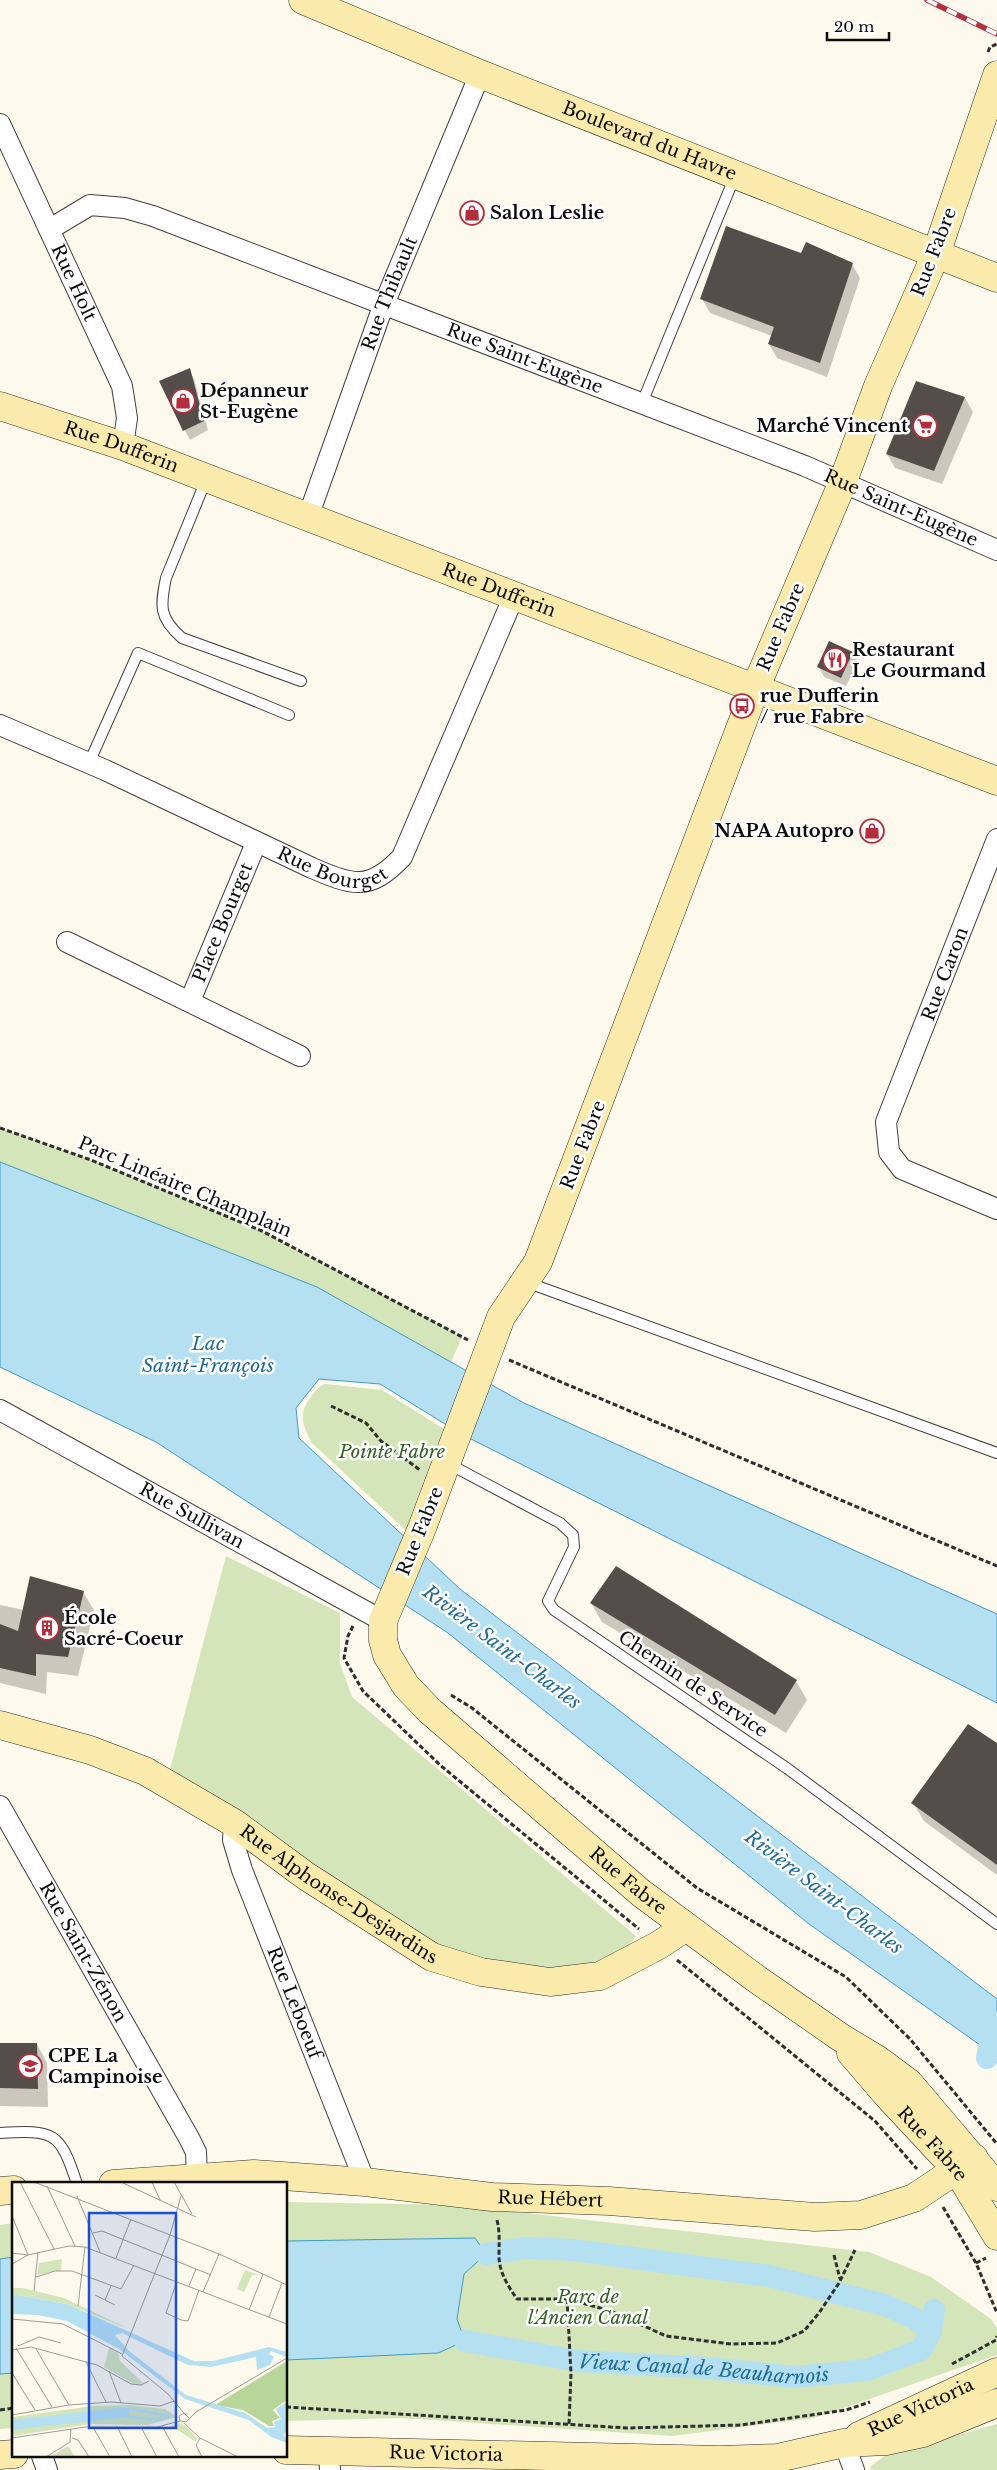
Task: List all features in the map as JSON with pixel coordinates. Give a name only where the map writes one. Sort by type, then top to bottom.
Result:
[{"type":"street","name":"Boulevard du Havre","points":[[302,0],[480,74],[997,278]]},
{"type":"street","name":"Rue Thibault","points":[[308,517],[384,304],[480,74]]},
{"type":"street","name":"Rue Fabre","points":[[997,75],[936,254],[878,386],[842,484],[755,689],[538,1262],[501,1317],[422,1528],[383,1621],[383,1640],[387,1655],[406,1686],[430,1711],[641,1893],[840,2037],[888,2096],[976,2157],[997,2187]]},
{"type":"street","name":"Rue Holt","points":[[0,124],[122,386],[127,418],[123,446]]},
{"type":"street","name":"Rue Saint-Eugène","points":[[50,229],[90,205],[125,208],[384,304],[805,466],[842,484],[997,550]]},
{"type":"street","name":"Rue Dufferin","points":[[0,406],[123,446],[997,782]]},
{"type":"street","name":"Rue Bourget","points":[[0,725],[90,763],[256,843],[343,881],[367,881],[386,874],[402,858],[514,596]]},
{"type":"street","name":"Rue Caron","points":[[997,839],[886,1122],[889,1152],[902,1169],[997,1209]]},
{"type":"street","name":"Place Bourget","points":[[190,1001],[256,843]]},
{"type":"street","name":"Place Bourget","points":[[67,942],[300,1056]]},
{"type":"street","name":"Rue Sullivan","points":[[0,1410],[383,1621]]},
{"type":"street","name":"Rue Alphonse-Desjardins","points":[[0,1725],[90,1750],[145,1771],[234,1822],[306,1876],[432,1957],[481,1972],[550,1982],[600,1976],[659,1945],[686,1927]]},
{"type":"street","name":"Rue Saint-Zénon","points":[[0,1806],[189,2138],[196,2152],[197,2178]]},
{"type":"street","name":"Rue Leboeuf","points":[[234,1822],[233,1840],[242,1870],[365,2182]]},
{"type":"street","name":"Rue Fabre","points":[[976,2157],[997,2236]]},
{"type":"street","name":"Rue Hébert","points":[[141,2182],[254,2174],[365,2182],[492,2197],[609,2201],[815,2217],[861,2215],[914,2198],[976,2157]]},
{"type":"street","name":"Rue Victoria","points":[[844,2443],[997,2372]]},
{"type":"street","name":"Rue Victoria","points":[[288,2450],[330,2460],[605,2464],[778,2458],[844,2443],[886,2441],[923,2433],[997,2403]]},
{"type":"street","points":[[844,2443],[854,2470]]},
{"type":"street","points":[[43,2458],[47,2470]]},
{"type":"lane","points":[[642,403],[736,175]]},
{"type":"lane","points":[[206,479],[166,578],[162,595],[162,612],[168,626],[182,638],[301,681]]},
{"type":"lane","points":[[90,763],[138,653],[289,715]]},
{"type":"lane","points":[[525,1282],[997,1453]]},
{"type":"lane","name":"Chemin de Service","points":[[447,1462],[560,1523],[573,1535],[574,1547],[548,1600],[554,1610],[788,1768],[997,1924]]},
{"type":"lane","points":[[0,2133],[42,2132],[57,2139],[68,2154],[76,2182]]},
{"type":"path","name":"Parc Linéaire Champlain","points":[[0,1128],[91,1160],[262,1231],[485,1360],[997,1566]]},
{"type":"path","points":[[332,1406],[366,1423],[381,1441],[447,1462]]},
{"type":"path","points":[[449,1694],[472,1708],[698,1888],[846,1977],[910,2039],[976,2157]]},
{"type":"path","points":[[500,2232],[499,2257],[505,2280],[518,2299],[567,2300],[611,2311],[666,2336],[731,2344],[777,2343],[804,2331],[819,2314],[840,2281],[856,2250]]},
{"type":"path","points":[[834,2254],[840,2281]]},
{"type":"path","points":[[976,2263],[997,2313]]},
{"type":"path","points":[[567,2300],[568,2348],[571,2373],[569,2424]]},
{"type":"path","points":[[949,2366],[996,2340],[997,2336]]},
{"type":"path","points":[[288,2406],[463,2419],[627,2428],[741,2425],[846,2410],[872,2402]]},
{"type":"green space","points":[[0,1128],[91,1160],[262,1231],[462,1337],[451,1362],[317,1287],[0,1162]]},
{"type":"green space","name":"Pointe Fabre","points":[[325,1384],[382,1390],[450,1433],[411,1535],[312,1443],[304,1426],[304,1410],[315,1392]]},
{"type":"green space","points":[[226,1556],[340,1613],[340,1663],[352,1697],[636,1936],[622,1955],[578,1973],[526,1973],[450,1952],[371,1907],[169,1773]]},
{"type":"green space","name":"Parc de l'Ancien Canal","points":[[288,2202],[454,2205],[869,2252],[931,2277],[991,2319],[997,2328],[997,2355],[814,2418],[672,2436],[402,2418],[288,2421]]},
{"type":"green space","points":[[12,2223],[12,2428],[0,2429],[0,2225]]},
{"type":"green space","points":[[997,2424],[997,2470],[870,2470],[871,2466],[886,2455]]},
{"type":"water","name":"Lac Saint-François","points":[[0,1162],[317,1287],[524,1403],[997,1614],[997,1703],[463,1435],[380,1384],[319,1379],[296,1408],[299,1438],[460,1589],[997,1999],[997,2057],[809,1924],[448,1633],[156,1442],[0,1367]]},
{"type":"water","points":[[475,2238],[486,2254],[464,2274],[457,2319],[465,2341],[438,2353],[288,2360],[288,2241]]},
{"type":"water","points":[[12,2257],[12,2373],[0,2374],[0,2259]]},
{"type":"building","points":[[726,226],[801,253],[806,242],[853,263],[820,363],[768,344],[774,327],[700,299]]},
{"type":"building","name":"Dépanneur St-Eugène","points":[[190,368],[204,421],[183,431],[159,381]]},
{"type":"building","name":"Marché Vincent","points":[[916,381],[965,397],[934,471],[886,454]]},
{"type":"building","name":"Restaurant Le Gourmand","points":[[829,641],[853,652],[841,678],[817,667]]},
{"type":"building","points":[[616,1566],[797,1680],[775,1715],[590,1603]]},
{"type":"building","name":"École Sacré-Coeur","points":[[30,1576],[84,1591],[68,1657],[36,1654],[36,1676],[0,1668],[0,1624],[18,1631]]},
{"type":"building","points":[[968,1724],[997,1743],[997,1865],[911,1803]]},
{"type":"building","points":[[0,2043],[37,2043],[38,2089],[0,2088]]},
{"type":"waterway","name":"Vieux Canal de Beauharnois","points":[[987,2058],[994,2022]]},
{"type":"waterway","name":"Vieux Canal de Beauharnois","points":[[486,2254],[526,2248],[573,2250],[769,2276],[885,2305],[914,2318],[931,2331]]},
{"type":"waterway","name":"Vieux Canal de Beauharnois","points":[[465,2341],[578,2361],[707,2368],[795,2377],[867,2370],[921,2350],[931,2331],[934,2310]]},
{"type":"railway","points":[[927,0],[997,34]]},
{"type":"place","name":"Salon Leslie","points":[[472,213]]},
{"type":"place","name":"Dépanneur St-Eugène","points":[[183,401]]},
{"type":"place","name":"Marché Vincent","points":[[925,426]]},
{"type":"place","name":"Restaurant Le Gourmand","points":[[835,660]]},
{"type":"place","name":"rue Dufferin / rue Fabre","points":[[742,706]]},
{"type":"place","name":"NAPA Autopro","points":[[872,831]]},
{"type":"place","name":"École Sacré-Coeur","points":[[47,1628]]},
{"type":"place","name":"CPE La Campinoise","points":[[30,2066]]},
{"type":"water label","name":"Rivière Saint-Charles","points":[[502,1647]]},
{"type":"water label","name":"Rivière Saint-Charles","points":[[824,1892]]}]
